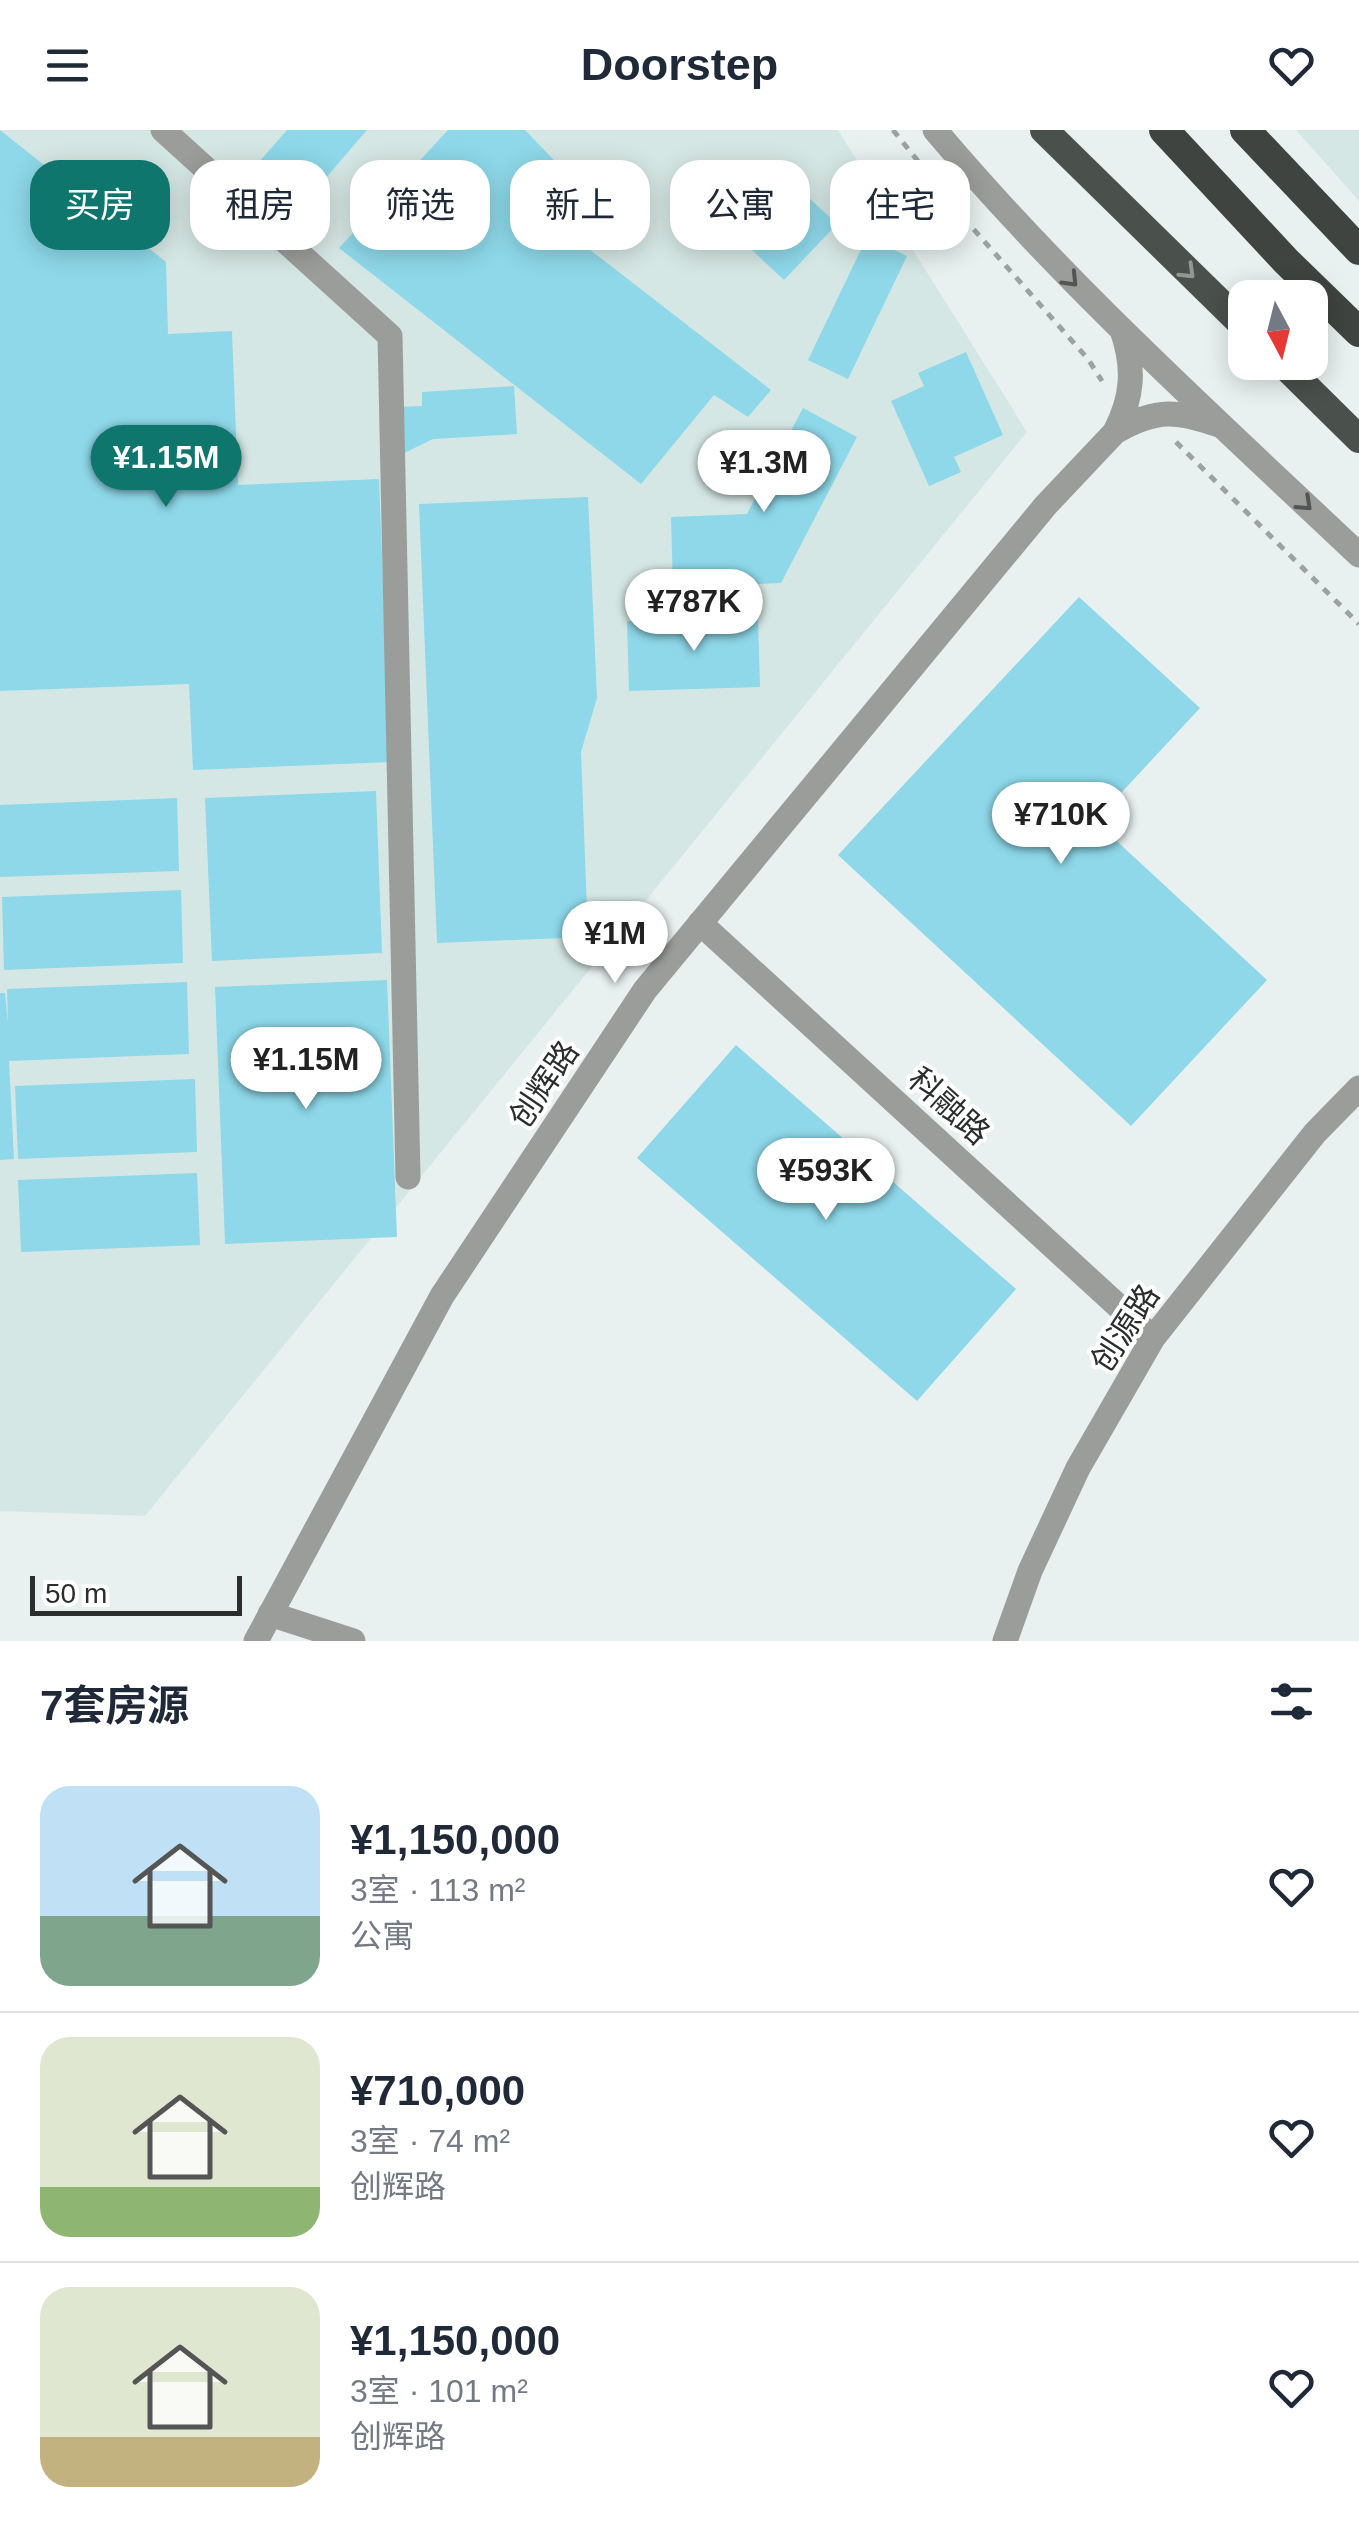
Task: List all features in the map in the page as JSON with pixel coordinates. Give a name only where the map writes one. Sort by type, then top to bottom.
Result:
[{"type":"highway","points":[[1044,130],[1228,311]]},
{"type":"highway","points":[[1148,130],[1220,207],[1359,342]]},
{"type":"highway","points":[[1164,130],[1286,261],[1359,332]]},
{"type":"highway","points":[[1245,130],[1359,250]]},
{"type":"highway","points":[[1299,380],[1359,439]]},
{"type":"street","points":[[163,130],[390,336],[408,1176]]},
{"type":"street","points":[[934,130],[986,191],[1122,330],[1359,555]]},
{"type":"street","points":[[1115,432],[1131,392],[1129,351],[1122,330]]},
{"type":"street","points":[[1115,432],[1160,412],[1186,414],[1222,426]]},
{"type":"street","name":"创辉路","points":[[256,1641],[442,1296],[645,990],[1046,505],[1115,432]]},
{"type":"street","name":"科融路","points":[[700,923],[1153,1338]]},
{"type":"street","name":"创源路","points":[[1004,1641],[1030,1571],[1078,1468],[1153,1338],[1315,1133],[1359,1088]]},
{"type":"street","points":[[270,1614],[354,1641]]},
{"type":"shaded area","points":[[0,130],[838,130],[857,160],[830,160],[830,250],[913,250],[1027,432],[145,1516],[0,1511]]},
{"type":"shaded area","points":[[1296,130],[1359,130],[1359,201]]},
{"type":"building","points":[[0,130],[38,160],[30,160],[30,250],[151,250],[166,262],[168,334],[232,331],[238,485],[379,479],[390,762],[193,770],[189,684],[0,691]]},
{"type":"building","points":[[287,130],[367,130],[330,173],[330,160],[261,160]]},
{"type":"building","points":[[448,130],[525,130],[554,160],[510,160],[510,250],[590,250],[771,390],[748,417],[714,395],[641,484],[339,248],[350,236],[350,250],[490,250],[490,160],[420,160]]},
{"type":"building","points":[[810,199],[830,217],[830,231],[784,280],[752,250],[810,250]]},
{"type":"building","points":[[861,250],[894,250],[907,256],[848,379],[808,360]]},
{"type":"building","points":[[966,352],[1003,435],[954,457],[961,472],[929,486],[891,401],[924,386],[918,373]]},
{"type":"building","points":[[514,386],[517,434],[433,439],[400,455],[397,407],[422,406],[422,392]]},
{"type":"building","points":[[803,408],[857,437],[781,583],[673,587],[671,517],[747,514]]},
{"type":"building","points":[[588,497],[597,698],[581,752],[588,937],[437,943],[419,504]]},
{"type":"building","points":[[1079,597],[1200,708],[1095,821],[1267,980],[1131,1126],[838,855]]},
{"type":"building","points":[[758,617],[760,687],[629,691],[627,621]]},
{"type":"building","points":[[376,791],[382,953],[212,961],[205,798]]},
{"type":"building","points":[[177,798],[179,871],[0,877],[0,805]]},
{"type":"building","points":[[181,890],[183,963],[4,970],[2,897]]},
{"type":"building","points":[[387,980],[397,1237],[225,1244],[215,987]]},
{"type":"building","points":[[187,982],[189,1054],[9,1061],[14,1159],[0,1160],[0,993],[5,993],[8,1024],[7,989]]},
{"type":"building","points":[[736,1045],[1016,1289],[917,1401],[637,1158]]},
{"type":"building","points":[[195,1079],[197,1152],[18,1159],[15,1086]]},
{"type":"building","points":[[197,1173],[200,1245],[21,1252],[18,1180]]}]
